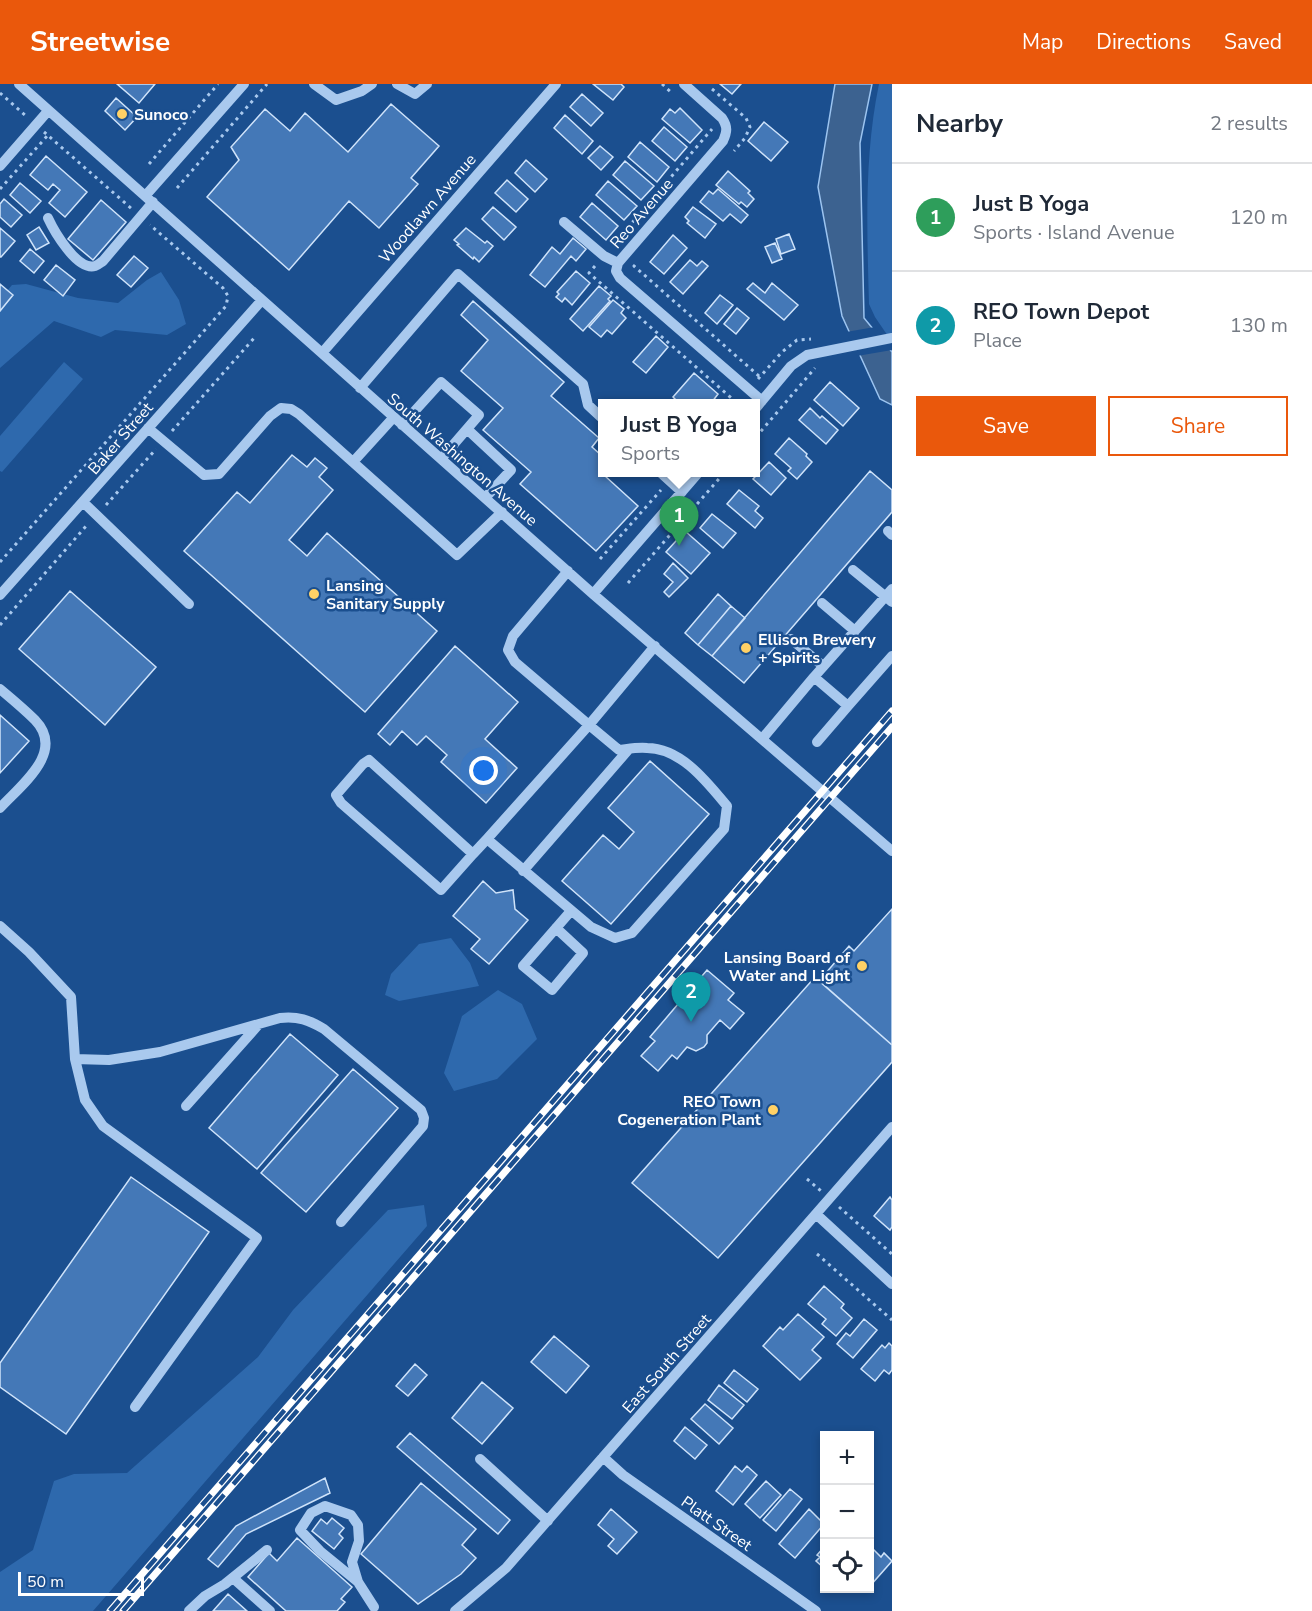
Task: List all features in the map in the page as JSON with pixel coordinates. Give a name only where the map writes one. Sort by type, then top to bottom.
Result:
[{"type":"street","name":"South Washington Avenue","points":[[19,84],[593,594],[892,851]]},
{"type":"street","points":[[48,218],[57,237],[84,265],[94,266],[103,261],[140,216],[149,198],[244,84]]},
{"type":"street","points":[[314,84],[336,100],[362,92],[372,84]]},
{"type":"street","points":[[396,84],[415,94],[427,84]]},
{"type":"street","name":"Woodlawn Avenue","points":[[322,353],[556,84]]},
{"type":"street","name":"Reo Avenue","points":[[684,84],[722,118],[727,132],[723,141],[618,263],[616,271],[620,278],[753,399]]},
{"type":"street","points":[[0,166],[48,111]]},
{"type":"street","points":[[564,222],[604,256],[618,263]]},
{"type":"street","points":[[360,388],[458,274],[583,384],[588,405],[598,414]]},
{"type":"street","name":"Baker Street","points":[[0,595],[262,300]]},
{"type":"street","points":[[760,403],[791,366],[807,355],[892,338]]},
{"type":"street","points":[[353,462],[441,382],[479,415],[441,459]]},
{"type":"street","points":[[148,428],[204,475],[219,474],[270,416],[281,408],[291,409],[457,555],[502,512]]},
{"type":"street","points":[[467,429],[512,470],[485,498]]},
{"type":"street","points":[[666,477],[682,492]]},
{"type":"street","points":[[593,594],[695,477]]},
{"type":"street","points":[[83,502],[189,604]]},
{"type":"street","points":[[762,739],[823,666],[890,596],[853,570]]},
{"type":"street","points":[[487,839],[570,912],[591,927],[615,938],[632,933],[724,829],[727,806],[706,781],[672,753],[648,747],[619,750],[515,662],[508,650],[513,636],[568,571]]},
{"type":"street","points":[[822,603],[855,631]]},
{"type":"street","points":[[791,639],[823,666]]},
{"type":"street","points":[[473,854],[369,760],[336,795],[341,803],[441,890],[589,725],[655,646]]},
{"type":"street","points":[[817,742],[892,656]]},
{"type":"street","points":[[814,677],[848,706]]},
{"type":"street","points":[[0,689],[36,721],[43,731],[47,745],[38,766],[0,808]]},
{"type":"street","points":[[523,871],[629,749]]},
{"type":"street","points":[[556,928],[583,953],[552,990],[523,966],[556,928],[570,912]]},
{"type":"street","points":[[0,926],[29,952],[71,997],[75,1059],[85,1100],[103,1126],[257,1238],[135,1407]]},
{"type":"street","points":[[75,1059],[109,1060],[135,1057],[293,1016],[307,1019],[324,1029],[421,1110],[424,1118],[423,1126],[341,1222]]},
{"type":"street","points":[[186,1106],[259,1023]]},
{"type":"street","name":"East South Street","points":[[455,1611],[506,1568],[892,1127]]},
{"type":"street","points":[[816,1214],[892,1284]]},
{"type":"street","name":"Platt Street","points":[[603,1457],[624,1475],[816,1611]]},
{"type":"street","points":[[480,1459],[548,1521]]},
{"type":"street","points":[[358,1582],[320,1551],[300,1530],[311,1513],[325,1506],[351,1515],[358,1525],[359,1541],[352,1562],[358,1582],[374,1610]]},
{"type":"street","points":[[189,1611],[205,1596],[233,1578],[267,1550]]},
{"type":"street","points":[[233,1578],[270,1611]]},
{"type":"path","points":[[149,164],[218,84]]},
{"type":"path","points":[[177,188],[267,84]]},
{"type":"path","points":[[662,84],[679,99]]},
{"type":"path","points":[[707,84],[746,118],[750,127],[746,138],[731,155]]},
{"type":"path","points":[[0,93],[224,288],[228,296],[226,306],[0,562]]},
{"type":"path","points":[[712,129],[589,273],[732,399]]},
{"type":"path","points":[[0,189],[48,135]]},
{"type":"path","points":[[642,258],[634,266],[760,377]]},
{"type":"path","points":[[0,625],[256,336]]},
{"type":"path","points":[[760,432],[817,367],[816,352],[807,339]]},
{"type":"path","points":[[600,559],[664,477]]},
{"type":"path","points":[[628,583],[720,477]]},
{"type":"path","points":[[807,1179],[892,1254]]},
{"type":"path","points":[[817,1254],[892,1320]]},
{"type":"shaded area","points":[[835,84],[872,84],[860,143],[864,318],[892,352],[892,405],[880,399],[842,316],[818,187]]},
{"type":"shaded area","points":[[879,84],[892,84],[892,342],[869,304],[867,221],[869,166]]},
{"type":"shaded area","points":[[161,272],[179,300],[186,324],[167,335],[115,330],[101,337],[54,321],[0,368],[0,299],[12,285],[26,284],[78,298],[118,303]]},
{"type":"shaded area","points":[[64,362],[83,379],[2,472],[0,471],[0,436]]},
{"type":"shaded area","points":[[451,938],[470,963],[479,986],[399,1001],[385,995],[391,974],[419,944]]},
{"type":"shaded area","points":[[498,990],[522,1004],[537,1039],[497,1079],[454,1091],[444,1073],[462,1016]]},
{"type":"shaded area","points":[[424,1205],[427,1226],[93,1611],[0,1611],[0,1572],[33,1550],[54,1481],[74,1474],[127,1473],[258,1357],[293,1310],[388,1210]]},
{"type":"pier","points":[[875,327],[892,350],[857,356],[846,332]]},
{"type":"building","points":[[117,84],[155,84],[139,103]]},
{"type":"building","points":[[593,84],[621,84],[624,87],[613,100]]},
{"type":"building","points":[[720,84],[741,84],[732,94]]},
{"type":"building","points":[[582,94],[603,113],[591,126],[570,107]]},
{"type":"building","points":[[116,98],[137,117],[125,130],[105,111]]},
{"type":"building","points":[[391,104],[439,146],[411,178],[418,184],[379,228],[349,201],[289,270],[207,197],[239,160],[231,147],[265,109],[290,131],[305,113],[348,152]]},
{"type":"building","points":[[680,108],[702,130],[690,143],[662,119],[670,109],[675,113]]},
{"type":"building","points":[[565,115],[593,141],[582,154],[554,128]]},
{"type":"building","points":[[764,122],[788,142],[771,161],[748,141]]},
{"type":"building","points":[[664,127],[687,147],[675,161],[652,141]]},
{"type":"building","points":[[640,142],[669,167],[657,182],[628,157]]},
{"type":"building","points":[[600,146],[613,157],[601,170],[588,158]]},
{"type":"building","points":[[46,156],[87,192],[65,217],[49,203],[60,190],[53,184],[48,190],[30,175]]},
{"type":"building","points":[[526,160],[547,179],[535,192],[515,173]]},
{"type":"building","points":[[625,161],[654,186],[641,200],[613,175]]},
{"type":"building","points":[[728,171],[750,191],[748,193],[754,199],[747,207],[741,202],[739,204],[716,185]]},
{"type":"building","points":[[507,180],[528,199],[516,212],[495,193]]},
{"type":"building","points":[[608,181],[637,206],[624,220],[596,195]]},
{"type":"building","points":[[20,183],[41,201],[30,213],[10,195]]},
{"type":"building","points":[[718,189],[748,215],[741,223],[730,214],[723,221],[700,202],[709,191],[713,194]]},
{"type":"building","points":[[4,199],[22,215],[11,227],[0,217],[0,204]]},
{"type":"building","points":[[101,200],[126,222],[93,260],[68,239]]},
{"type":"building","points":[[592,203],[618,226],[606,240],[580,217]]},
{"type":"building","points":[[493,207],[516,227],[504,240],[482,219]]},
{"type":"building","points":[[693,207],[716,224],[705,238],[687,223],[689,221],[685,217]]},
{"type":"building","points":[[39,227],[49,243],[36,250],[27,235]]},
{"type":"building","points":[[0,228],[15,241],[1,257],[0,257]]},
{"type":"building","points":[[466,228],[485,243],[487,241],[493,246],[479,262],[454,240]]},
{"type":"building","points":[[789,234],[795,249],[781,254],[776,239]]},
{"type":"building","points":[[673,235],[687,248],[664,274],[650,262]]},
{"type":"building","points":[[573,238],[586,249],[576,261],[571,256],[545,287],[530,275],[552,247],[560,254]]},
{"type":"building","points":[[775,243],[782,259],[772,263],[765,247]]},
{"type":"building","points":[[30,249],[44,261],[34,273],[20,261]]},
{"type":"building","points":[[134,256],[148,268],[131,287],[117,275]]},
{"type":"building","points":[[690,260],[697,266],[702,261],[708,266],[683,294],[670,282]]},
{"type":"building","points":[[56,265],[75,280],[63,296],[44,280]]},
{"type":"building","points":[[576,271],[590,283],[572,305],[565,298],[562,302],[556,297],[559,294],[557,292]]},
{"type":"building","points":[[753,283],[765,293],[772,283],[798,305],[784,320],[747,289]]},
{"type":"building","points":[[0,284],[13,295],[0,311]]},
{"type":"building","points":[[599,286],[611,296],[608,299],[610,301],[583,331],[570,319]]},
{"type":"building","points":[[720,295],[733,305],[717,324],[705,313]]},
{"type":"building","points":[[613,300],[624,309],[621,313],[626,318],[612,334],[607,330],[601,337],[589,327]]},
{"type":"building","points":[[473,301],[564,382],[551,396],[598,437],[592,447],[598,452],[598,477],[606,477],[638,506],[596,551],[520,484],[531,472],[483,430],[503,408],[461,371],[488,340],[461,315]]},
{"type":"building","points":[[737,308],[749,318],[736,334],[724,324]]},
{"type":"building","points":[[656,336],[668,347],[646,373],[633,362]]},
{"type":"building","points":[[694,373],[718,394],[714,399],[675,399],[673,397]]},
{"type":"building","points":[[830,382],[859,408],[843,426],[814,400]]},
{"type":"building","points":[[810,408],[838,430],[826,444],[799,420]]},
{"type":"building","points":[[789,438],[807,454],[806,456],[812,462],[797,479],[788,471],[791,468],[775,454]]},
{"type":"building","name":"Lansing Sanitary Supply","points":[[292,455],[307,467],[315,458],[327,468],[319,477],[333,490],[289,540],[307,556],[327,533],[437,631],[365,712],[184,551],[237,492],[250,503]]},
{"type":"building","points":[[769,462],[786,478],[771,495],[753,479],[760,477],[760,472]]},
{"type":"building","points":[[870,471],[892,490],[892,512],[744,683],[712,656]]},
{"type":"building","points":[[739,490],[759,506],[755,511],[763,518],[755,528],[727,504]]},
{"type":"building","points":[[712,514],[736,533],[723,548],[700,528]]},
{"type":"building","points":[[685,531],[710,553],[691,574],[666,552]]},
{"type":"building","points":[[673,563],[688,578],[669,597],[664,592],[673,582],[664,574]]},
{"type":"building","points":[[70,591],[156,667],[105,725],[19,649]]},
{"type":"building","points":[[718,594],[731,606],[698,645],[685,633]]},
{"type":"building","points":[[731,606],[745,618],[712,656],[698,645]]},
{"type":"building","points":[[455,646],[518,702],[485,739],[517,768],[486,803],[441,762],[447,755],[426,736],[417,745],[402,731],[390,745],[378,734]]},
{"type":"building","points":[[0,715],[29,741],[0,773]]},
{"type":"building","points":[[650,761],[709,814],[611,924],[562,881],[603,835],[619,849],[634,832],[608,808]]},
{"type":"building","points":[[483,881],[496,893],[513,890],[515,909],[528,920],[489,964],[471,949],[480,939],[453,916]]},
{"type":"building","name":"Lansing Board of Water and Light","points":[[892,909],[892,1045],[819,981],[849,946],[854,951]]},
{"type":"building","points":[[707,970],[734,993],[728,1000],[744,1013],[730,1029],[720,1020],[707,1035],[707,1043],[704,1047],[696,1051],[687,1047],[677,1059],[672,1055],[658,1071],[641,1056],[655,1041],[650,1037]]},
{"type":"building","name":"REO Town Cogeneration Plant","points":[[815,977],[892,1045],[892,1062],[718,1258],[632,1183]]},
{"type":"building","points":[[290,1034],[338,1075],[257,1169],[209,1128]]},
{"type":"building","points":[[353,1069],[398,1108],[306,1212],[261,1173]]},
{"type":"building","points":[[131,1177],[209,1232],[66,1434],[0,1387],[0,1363]]},
{"type":"building","points":[[890,1197],[892,1227],[890,1230],[874,1216]]},
{"type":"building","points":[[824,1286],[844,1304],[841,1308],[852,1318],[836,1336],[822,1324],[826,1319],[808,1304]]},
{"type":"building","points":[[798,1314],[824,1337],[812,1350],[821,1358],[800,1380],[763,1346],[780,1327],[783,1330]]},
{"type":"building","points":[[864,1319],[877,1330],[853,1358],[837,1344],[846,1333],[850,1336]]},
{"type":"building","points":[[554,1336],[589,1366],[566,1393],[531,1362]]},
{"type":"building","points":[[889,1343],[892,1346],[892,1370],[889,1374],[884,1370],[875,1381],[861,1369],[882,1345],[885,1348]]},
{"type":"building","points":[[415,1364],[427,1375],[408,1396],[396,1386]]},
{"type":"building","points":[[734,1370],[758,1389],[747,1402],[724,1383]]},
{"type":"building","points":[[482,1382],[513,1408],[482,1444],[452,1418]]},
{"type":"building","points":[[719,1385],[744,1405],[732,1419],[708,1400]]},
{"type":"building","points":[[705,1404],[733,1428],[719,1444],[691,1419]]},
{"type":"building","points":[[685,1427],[707,1445],[695,1459],[674,1441]]},
{"type":"building","points":[[410,1433],[510,1520],[498,1534],[397,1447]]},
{"type":"building","points":[[735,1466],[742,1472],[747,1466],[757,1475],[733,1505],[716,1491]]},
{"type":"building","points":[[325,1478],[330,1493],[246,1534],[218,1567],[208,1559],[236,1526]]},
{"type":"building","points":[[766,1481],[781,1495],[760,1518],[745,1504]]},
{"type":"building","points":[[421,1483],[476,1529],[462,1545],[476,1558],[461,1574],[418,1604],[361,1554]]},
{"type":"building","points":[[790,1489],[802,1499],[776,1531],[763,1520]]},
{"type":"building","points":[[611,1509],[637,1532],[617,1554],[608,1546],[614,1539],[598,1525]]},
{"type":"building","points":[[809,1509],[820,1520],[820,1529],[795,1558],[779,1544]]},
{"type":"building","points":[[332,1518],[344,1528],[339,1534],[343,1538],[334,1549],[312,1531],[321,1519],[327,1524]]},
{"type":"building","points":[[297,1538],[352,1587],[341,1599],[345,1602],[337,1611],[286,1611],[248,1577],[269,1553],[277,1561]]},
{"type":"building","points":[[874,1550],[881,1557],[884,1553],[892,1561],[874,1581]]},
{"type":"building","points":[[228,1594],[247,1611],[213,1611]]},
{"type":"railway","points":[[110,1611],[892,711]]},
{"type":"railway","points":[[123,1611],[892,727]]},
{"type":"place","name":"Sunoco","points":[[122,114]]},
{"type":"place","name":"Just B Yoga","points":[[679,546]]},
{"type":"place","name":"Lansing Sanitary Supply","points":[[314,594]]},
{"type":"place","name":"Ellison Brewery + Spirits","points":[[746,648]]},
{"type":"place","name":"Lansing Board of Water and Light","points":[[862,966]]},
{"type":"place","name":"REO Town Depot","points":[[691,1022]]},
{"type":"place","name":"REO Town Cogeneration Plant","points":[[773,1110]]}]
